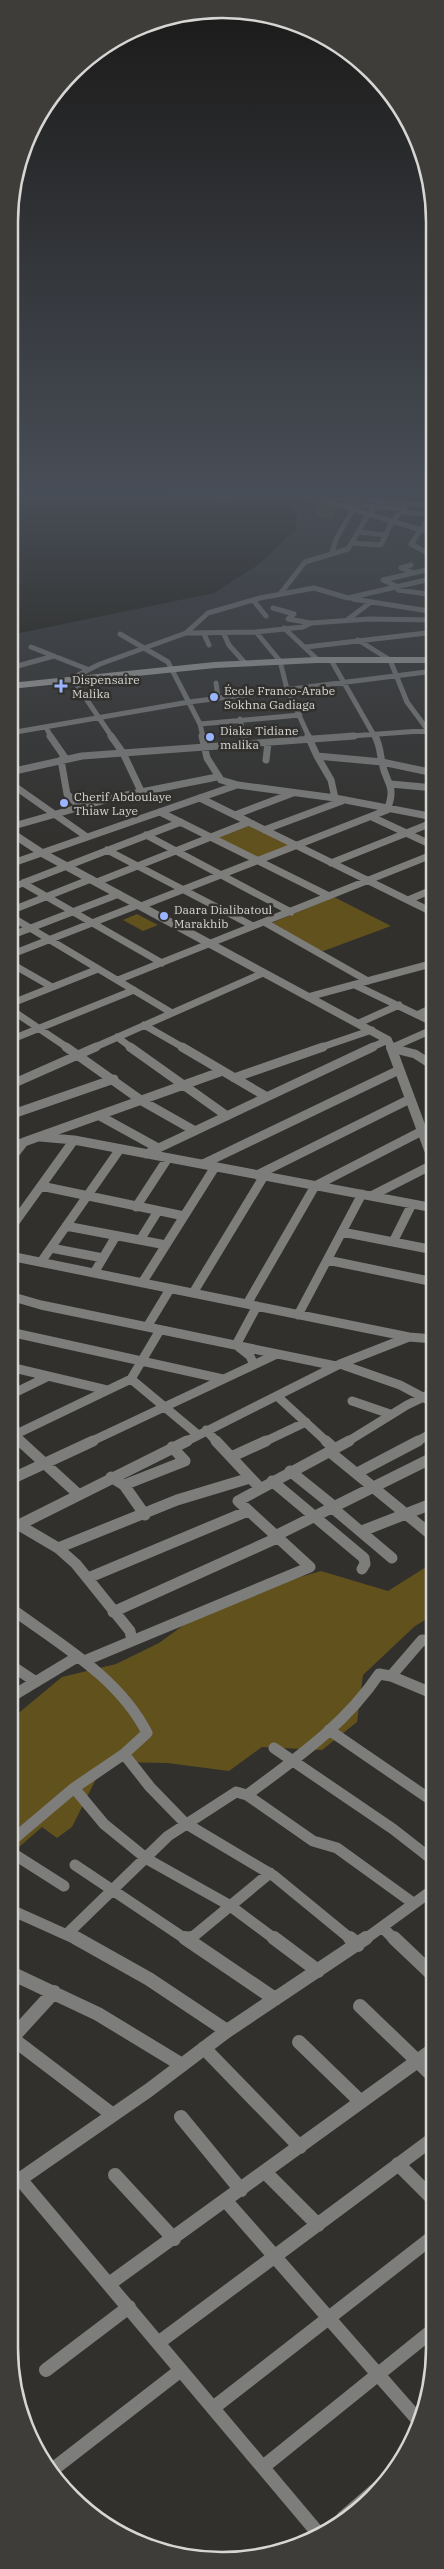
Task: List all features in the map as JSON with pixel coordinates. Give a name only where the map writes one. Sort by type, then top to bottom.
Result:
[{"type":"main road","points":[[18,685],[245,662],[426,660]]},
{"type":"street","points":[[141,791],[123,753],[72,678],[87,670],[186,633],[208,613],[215,611]]},
{"type":"street","points":[[262,611],[266,616]]},
{"type":"street","points":[[283,611],[294,614],[288,619],[311,623],[346,620],[426,620]]},
{"type":"street","points":[[346,620],[359,611]]},
{"type":"street","points":[[186,633],[224,634],[256,632],[303,627],[311,623]]},
{"type":"street","points":[[284,628],[318,660]]},
{"type":"street","points":[[256,632],[280,661],[287,689],[317,756],[331,780],[338,799]]},
{"type":"street","points":[[306,647],[426,633]]},
{"type":"street","points":[[120,634],[162,657],[171,668],[200,724],[207,758],[217,777]]},
{"type":"street","points":[[204,634],[209,645]]},
{"type":"street","points":[[224,634],[229,645],[245,662]]},
{"type":"street","points":[[358,640],[390,660],[394,677],[426,729]]},
{"type":"street","points":[[31,647],[87,670]]},
{"type":"street","points":[[18,666],[54,656]]},
{"type":"street","points":[[18,952],[387,810],[391,800],[391,784],[382,762],[383,753],[331,660]]},
{"type":"street","points":[[18,733],[189,702],[426,673]]},
{"type":"street","points":[[216,682],[218,698]]},
{"type":"street","points":[[200,724],[240,719],[300,716]]},
{"type":"street","points":[[240,719],[246,744]]},
{"type":"street","points":[[46,727],[64,759],[67,794],[80,807]]},
{"type":"street","points":[[18,770],[64,759],[123,753],[310,741],[426,731]]},
{"type":"street","points":[[266,760],[268,743]]},
{"type":"street","points":[[317,756],[382,762],[426,771]]},
{"type":"street","points":[[18,825],[141,791],[217,777],[238,785],[338,799],[426,817]]},
{"type":"street","points":[[391,784],[426,787]]},
{"type":"street","points":[[18,861],[238,785]]},
{"type":"street","points":[[18,789],[87,837]]},
{"type":"street","points":[[235,815],[294,793]]},
{"type":"street","points":[[200,798],[426,909]]},
{"type":"street","points":[[264,830],[338,799]]},
{"type":"street","points":[[160,812],[329,896]]},
{"type":"street","points":[[372,817],[426,842]]},
{"type":"street","points":[[18,885],[181,822]]},
{"type":"street","points":[[18,912],[44,897],[138,866],[249,822]]},
{"type":"street","points":[[331,863],[426,825]]},
{"type":"street","points":[[146,835],[291,912]]},
{"type":"street","points":[[18,837],[42,853],[139,906],[308,998],[372,1030],[390,1044],[411,1052],[426,1061]]},
{"type":"street","points":[[107,850],[253,926]]},
{"type":"street","points":[[118,980],[426,857]]},
{"type":"street","points":[[23,883],[44,897],[162,962]]},
{"type":"street","points":[[408,900],[426,892]]},
{"type":"street","points":[[18,933],[119,894]]},
{"type":"street","points":[[18,920],[172,1012]]},
{"type":"street","points":[[264,922],[368,982]]},
{"type":"street","points":[[308,998],[426,965]]},
{"type":"street","points":[[18,968],[52,987]]},
{"type":"street","points":[[18,1001],[98,968]]},
{"type":"street","points":[[18,1082],[80,1056],[172,1012],[263,973]]},
{"type":"street","points":[[356,985],[426,1018]]},
{"type":"street","points":[[18,1037],[134,990]]},
{"type":"street","points":[[359,1023],[398,1005]]},
{"type":"street","points":[[419,1014],[426,1011]]},
{"type":"street","points":[[18,1014],[114,1079],[142,1101],[195,1131]]},
{"type":"street","points":[[144,1025],[220,1072],[267,1097]]},
{"type":"street","points":[[234,1078],[372,1030]]},
{"type":"street","points":[[146,1154],[267,1097],[390,1044],[426,1032]]},
{"type":"street","points":[[117,1037],[182,1086],[227,1116]]},
{"type":"street","points":[[390,1044],[426,1141]]},
{"type":"street","points":[[203,1164],[399,1070]]},
{"type":"street","points":[[18,1144],[220,1072]]},
{"type":"street","points":[[18,1113],[114,1079]]},
{"type":"street","points":[[193,1293],[261,1175],[410,1099]]},
{"type":"street","points":[[100,1116],[158,1148]]},
{"type":"street","points":[[246,1304],[315,1186],[422,1131]]},
{"type":"street","points":[[40,1137],[74,1140],[426,1207]]},
{"type":"street","points":[[18,1218],[74,1140]]},
{"type":"street","points":[[18,1150],[24,1142]]},
{"type":"street","points":[[41,1262],[120,1149]]},
{"type":"street","points":[[136,1207],[168,1158]]},
{"type":"street","points":[[298,1314],[342,1232],[366,1195],[426,1165]]},
{"type":"street","points":[[142,1283],[215,1167]]},
{"type":"street","points":[[41,1186],[184,1216]]},
{"type":"street","points":[[393,1242],[412,1204]]},
{"type":"street","points":[[140,1240],[158,1211]]},
{"type":"street","points":[[66,1226],[166,1245]]},
{"type":"street","points":[[342,1232],[426,1248]]},
{"type":"street","points":[[94,1273],[116,1236]]},
{"type":"street","points":[[51,1248],[103,1258]]},
{"type":"street","points":[[18,1258],[409,1337],[426,1338]]},
{"type":"street","points":[[327,1260],[426,1280]]},
{"type":"street","points":[[147,1327],[170,1289]]},
{"type":"street","points":[[18,1298],[236,1346],[338,1365],[426,1393]]},
{"type":"street","points":[[236,1346],[257,1306]]},
{"type":"street","points":[[18,1431],[131,1379],[160,1330]]},
{"type":"street","points":[[18,1334],[224,1380]]},
{"type":"street","points":[[18,1525],[338,1365],[409,1337]]},
{"type":"street","points":[[236,1346],[250,1356],[254,1365]]},
{"type":"street","points":[[18,1476],[278,1354]]},
{"type":"street","points":[[18,1369],[107,1390]]},
{"type":"street","points":[[18,1391],[47,1377]]},
{"type":"street","points":[[131,1379],[165,1407],[202,1432],[231,1457],[260,1488]]},
{"type":"street","points":[[276,1396],[306,1422],[332,1450],[373,1487],[426,1530]]},
{"type":"street","points":[[18,1693],[80,1659],[132,1641],[166,1624],[250,1595],[310,1567],[238,1502],[272,1480],[332,1450],[390,1414],[426,1396]]},
{"type":"street","points":[[352,1401],[390,1414]]},
{"type":"street","points":[[231,1457],[306,1422]]},
{"type":"street","points":[[358,1473],[426,1436]]},
{"type":"street","points":[[18,1440],[46,1463],[78,1494]]},
{"type":"street","points":[[124,1485],[185,1462],[172,1447]]},
{"type":"street","points":[[153,1456],[165,1470]]},
{"type":"street","points":[[113,1612],[335,1509],[373,1487],[426,1461]]},
{"type":"street","points":[[290,1471],[392,1558]]},
{"type":"street","points":[[111,1477],[124,1485],[145,1514]]},
{"type":"street","points":[[58,1548],[182,1498],[250,1478]]},
{"type":"street","points":[[272,1480],[364,1558],[366,1564],[362,1569]]},
{"type":"street","points":[[362,1531],[426,1506]]},
{"type":"street","points":[[88,1578],[248,1511]]},
{"type":"street","points":[[18,1529],[58,1548],[88,1578],[113,1612],[130,1631],[132,1641]]},
{"type":"street","points":[[18,1614],[80,1659],[91,1664],[142,1723],[147,1733],[124,1754],[74,1788],[18,1835]]},
{"type":"street","points":[[391,1676],[422,1640],[426,1640]]},
{"type":"street","points":[[18,1670],[36,1682]]},
{"type":"street","points":[[247,1795],[329,1730],[373,1685],[379,1674],[391,1676],[426,1691]]},
{"type":"street","points":[[329,1730],[426,1797]]},
{"type":"street","points":[[274,1748],[290,1761],[393,1829],[426,1854]]},
{"type":"street","points":[[124,1754],[150,1787],[185,1823],[270,1873],[358,1944]]},
{"type":"street","points":[[74,1788],[104,1824],[147,1858],[229,1905],[318,1971]]},
{"type":"street","points":[[67,1934],[168,1836],[185,1823],[236,1792],[247,1795],[313,1841],[337,1848],[412,1903]]},
{"type":"street","points":[[18,1857],[64,1886]]},
{"type":"street","points":[[75,1865],[275,1999]]},
{"type":"street","points":[[189,1940],[270,1873]]},
{"type":"street","points":[[18,2181],[182,2066],[227,2031],[358,1944],[426,1894]]},
{"type":"street","points":[[18,1912],[67,1934],[159,1984],[227,2031]]},
{"type":"street","points":[[382,1927],[426,1968]]},
{"type":"street","points":[[18,1976],[54,1992],[150,2043],[182,2066]]},
{"type":"street","points":[[18,2030],[54,1992]]},
{"type":"street","points":[[360,2006],[426,2069]]},
{"type":"street","points":[[18,2042],[113,2115]]},
{"type":"street","points":[[299,2042],[361,2102]]},
{"type":"street","points":[[204,2048],[300,2147]]},
{"type":"street","points":[[109,2284],[266,2173],[426,2055]]},
{"type":"street","points":[[181,2117],[241,2190]]},
{"type":"street","points":[[158,2342],[426,2144]]},
{"type":"street","points":[[398,2164],[426,2192]]},
{"type":"street","points":[[266,2173],[318,2225]]},
{"type":"street","points":[[115,2175],[174,2238]]},
{"type":"street","points":[[18,2186],[129,2307],[314,2529]]},
{"type":"street","points":[[226,2201],[415,2416]]},
{"type":"street","points":[[213,2408],[426,2242]]},
{"type":"street","points":[[46,2370],[129,2307]]},
{"type":"street","points":[[263,2467],[426,2336]]},
{"type":"street","points":[[56,2467],[181,2370]]},
{"type":"shaded area","points":[[18,611],[127,611],[18,633]]},
{"type":"shaded area","points":[[248,824],[291,845],[259,858],[215,837]]},
{"type":"shaded area","points":[[334,897],[391,926],[318,953],[269,924]]},
{"type":"shaded area","points":[[137,914],[158,925],[143,931],[123,920]]},
{"type":"shaded area","points":[[426,1567],[426,1620],[415,1626],[363,1675],[357,1722],[322,1750],[262,1747],[229,1771],[167,1763],[117,1762],[96,1779],[72,1827],[57,1838],[42,1827],[18,1846],[18,1714],[62,1677],[116,1664],[159,1643],[217,1601],[321,1571],[388,1591]]},
{"type":"place","name":"Dispensaire Malika","points":[[61,686]]},
{"type":"place","name":"École Franco-Arabe Sokhna Gadiaga","points":[[214,697]]},
{"type":"place","name":"Diaka Tidiane malika","points":[[210,737]]},
{"type":"place","name":"Cherif Abdoulaye Thiaw Laye","points":[[64,803]]},
{"type":"place","name":"Daara Dialibatoul Marakhib","points":[[164,916]]}]
